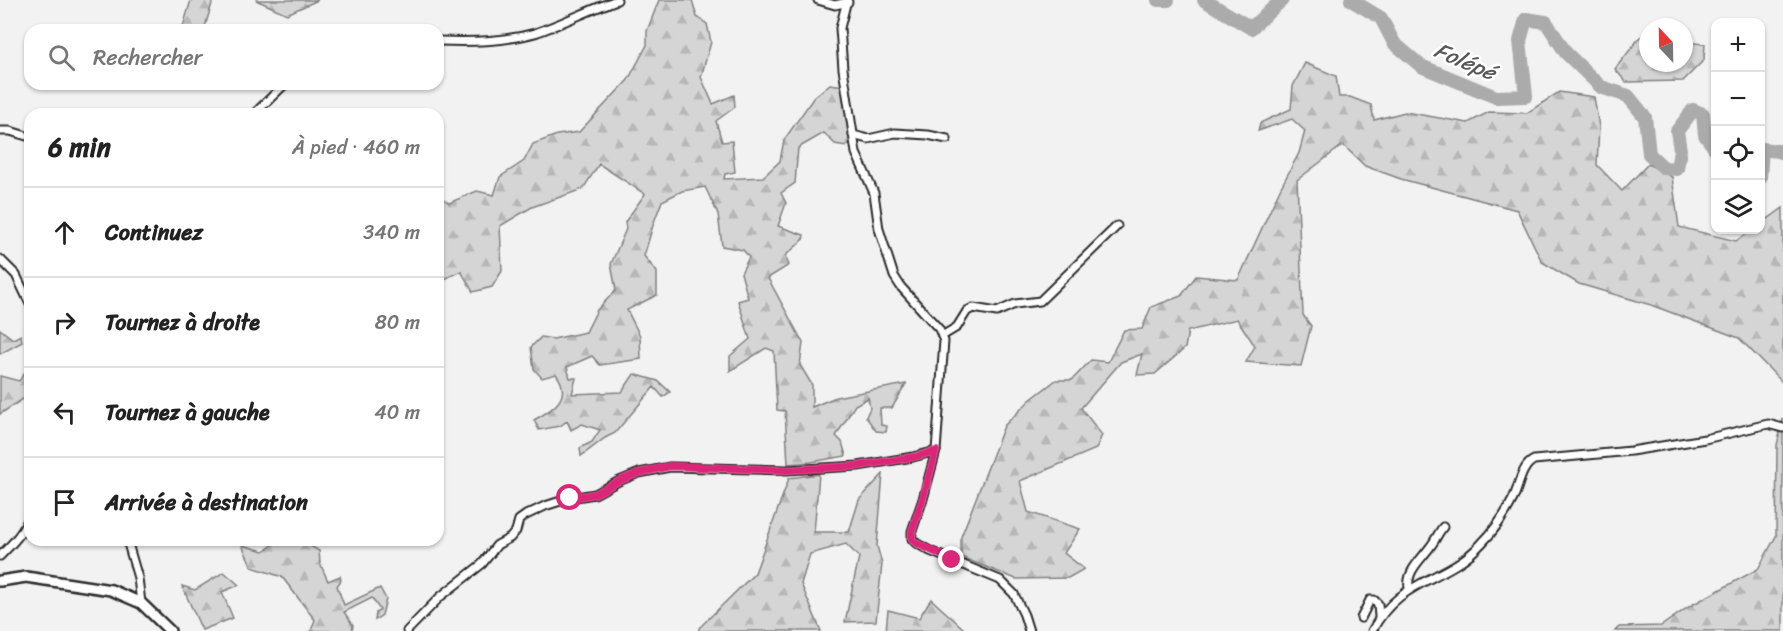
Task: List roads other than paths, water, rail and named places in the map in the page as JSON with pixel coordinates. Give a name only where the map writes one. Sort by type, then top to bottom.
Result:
[{"type":"street","points":[[444,41],[484,42],[536,32],[617,0]]},
{"type":"street","points":[[818,0],[835,5],[848,1]]},
{"type":"street","points":[[848,1],[840,28],[843,69],[856,153],[874,193],[879,229],[894,276],[939,329],[942,336],[944,354],[936,451],[912,531],[912,539],[930,551],[1000,580],[1014,594],[1029,631]]},
{"type":"street","points":[[260,108],[279,90]]},
{"type":"street","points":[[0,131],[10,130],[24,135]]},
{"type":"street","points":[[853,135],[868,139],[895,133],[947,139]]},
{"type":"street","points":[[942,336],[957,327],[967,311],[973,308],[997,312],[1015,304],[1040,301],[1117,226]]},
{"type":"street","points":[[0,259],[16,275],[24,292]]},
{"type":"street","points":[[1372,631],[1379,617],[1389,605],[1409,589],[1455,565],[1481,545],[1512,500],[1526,465],[1534,460],[1631,451],[1705,439],[1768,424],[1783,428]]},
{"type":"street","points":[[407,631],[440,597],[482,564],[497,544],[510,538],[516,531],[519,520],[526,514],[570,498],[595,494],[639,473],[670,466],[787,470],[858,466],[936,451]]},
{"type":"street","points":[[1409,589],[1408,583],[1412,568],[1443,526]]},
{"type":"street","points":[[0,556],[14,543],[24,528]]},
{"type":"street","points":[[129,546],[138,578],[141,603]]},
{"type":"street","points":[[0,581],[26,577],[111,590],[141,603],[170,631]]},
{"type":"street","points":[[1361,618],[1370,600],[1378,604],[1379,617]]},
{"type":"waterway","name":"Folépé","points":[[1158,0],[1168,0]]},
{"type":"waterway","name":"Folépé","points":[[1204,0],[1251,28],[1282,0]]},
{"type":"waterway","name":"Folépé","points":[[1351,0],[1381,18],[1394,43],[1421,66],[1496,97],[1526,96],[1520,41],[1526,19],[1546,22],[1566,53],[1601,87],[1628,96],[1645,117],[1649,154],[1664,168],[1677,169],[1680,150],[1677,131],[1693,110],[1703,114],[1705,135],[1711,143]]},
{"type":"waterway","name":"Folépé","points":[[1765,149],[1783,153]]}]
